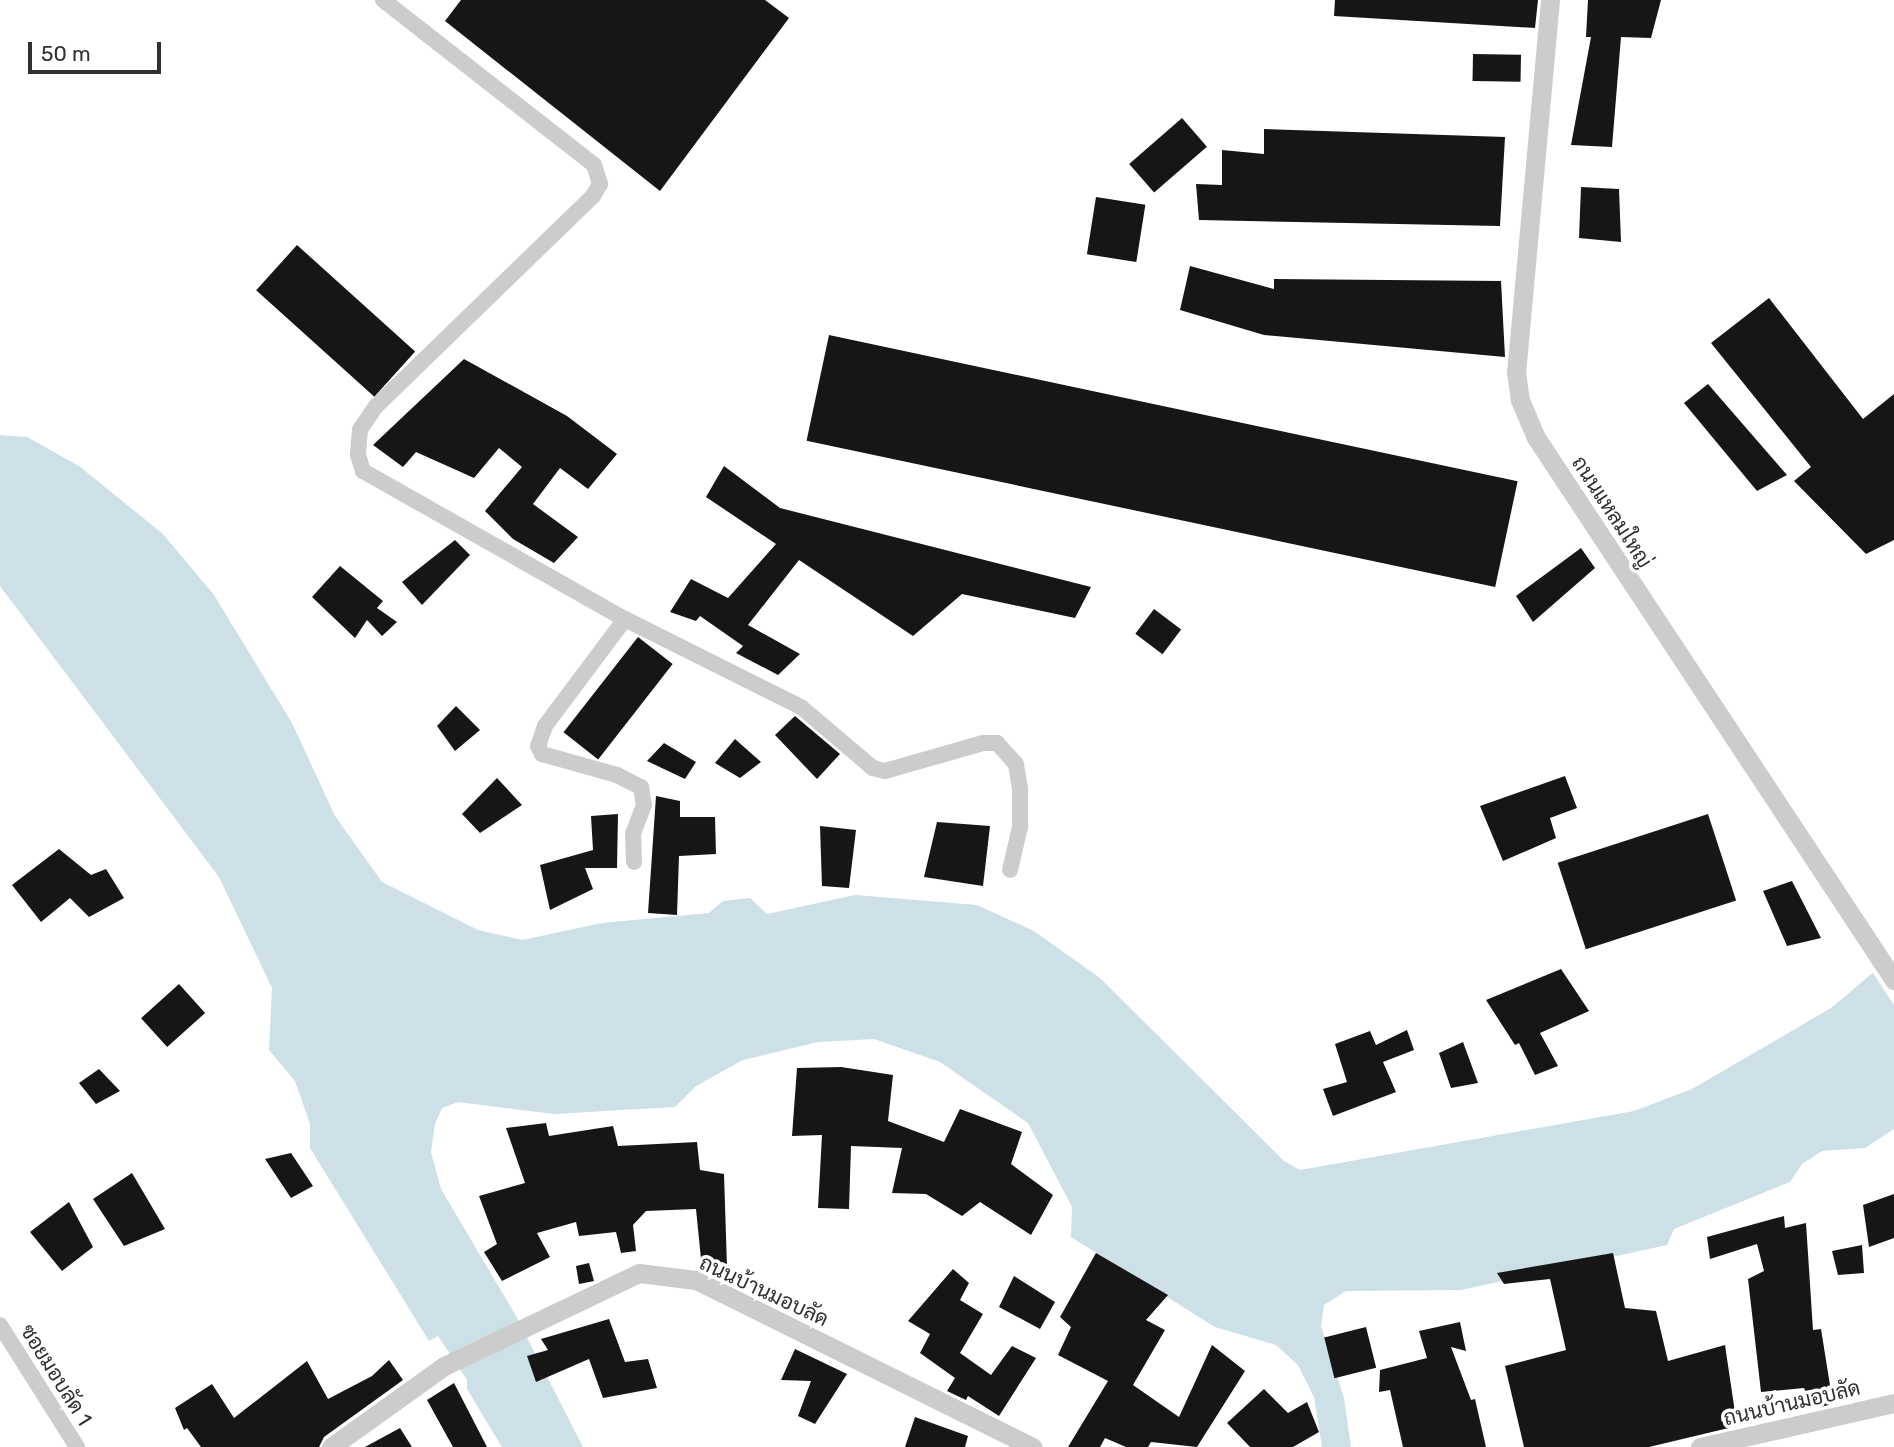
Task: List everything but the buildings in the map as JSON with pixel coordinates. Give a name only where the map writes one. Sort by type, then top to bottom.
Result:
[{"type":"street","points":[[383,0],[594,165],[600,184],[593,196],[376,406],[360,430],[358,455],[363,471],[625,619],[801,707],[873,768],[885,771],[983,743],[997,743],[1016,764],[1020,790],[1020,827],[1010,870]]},
{"type":"street","name":"ถนนแหลมใหญ่","points":[[1550,0],[1517,372],[1520,400],[1535,436],[1894,980]]},
{"type":"street","points":[[625,619],[542,730],[538,746],[542,754],[617,775],[640,787],[644,805],[633,833],[634,862]]},
{"type":"street","name":"ถนนบ้านมอบลัด","points":[[331,1447],[444,1366],[639,1273],[696,1280],[1033,1447]]},
{"type":"street","name":"ซอยมอบลัด 1","points":[[0,1325],[76,1447]]},
{"type":"street","name":"ถนนบ้านมอบลัด","points":[[1700,1447],[1894,1402]]},
{"type":"shaded area","points":[[0,435],[27,437],[79,466],[163,534],[214,595],[292,723],[335,816],[382,882],[478,930],[522,940],[602,923],[709,913],[723,901],[750,898],[767,914],[855,895],[977,905],[1034,931],[1100,978],[1284,1161],[1300,1170],[1634,1111],[1692,1089],[1831,1008],[1894,955],[1894,1129],[1865,1148],[1822,1151],[1802,1164],[1790,1182],[1674,1229],[1667,1245],[1461,1290],[1346,1291],[1324,1305],[1321,1326],[1344,1398],[1351,1447],[1322,1447],[1314,1397],[1298,1365],[1276,1345],[1215,1327],[1071,1237],[1072,1207],[1028,1123],[940,1062],[874,1039],[818,1042],[743,1060],[696,1086],[675,1107],[554,1114],[458,1102],[442,1108],[435,1124],[431,1152],[441,1189],[516,1316],[583,1447],[502,1447],[467,1389],[467,1380],[438,1336],[429,1341],[310,1148],[310,1124],[295,1081],[269,1050],[272,988],[219,877],[0,586]]},
{"type":"pier","points":[[1894,951],[1894,1005],[1871,970]]}]
